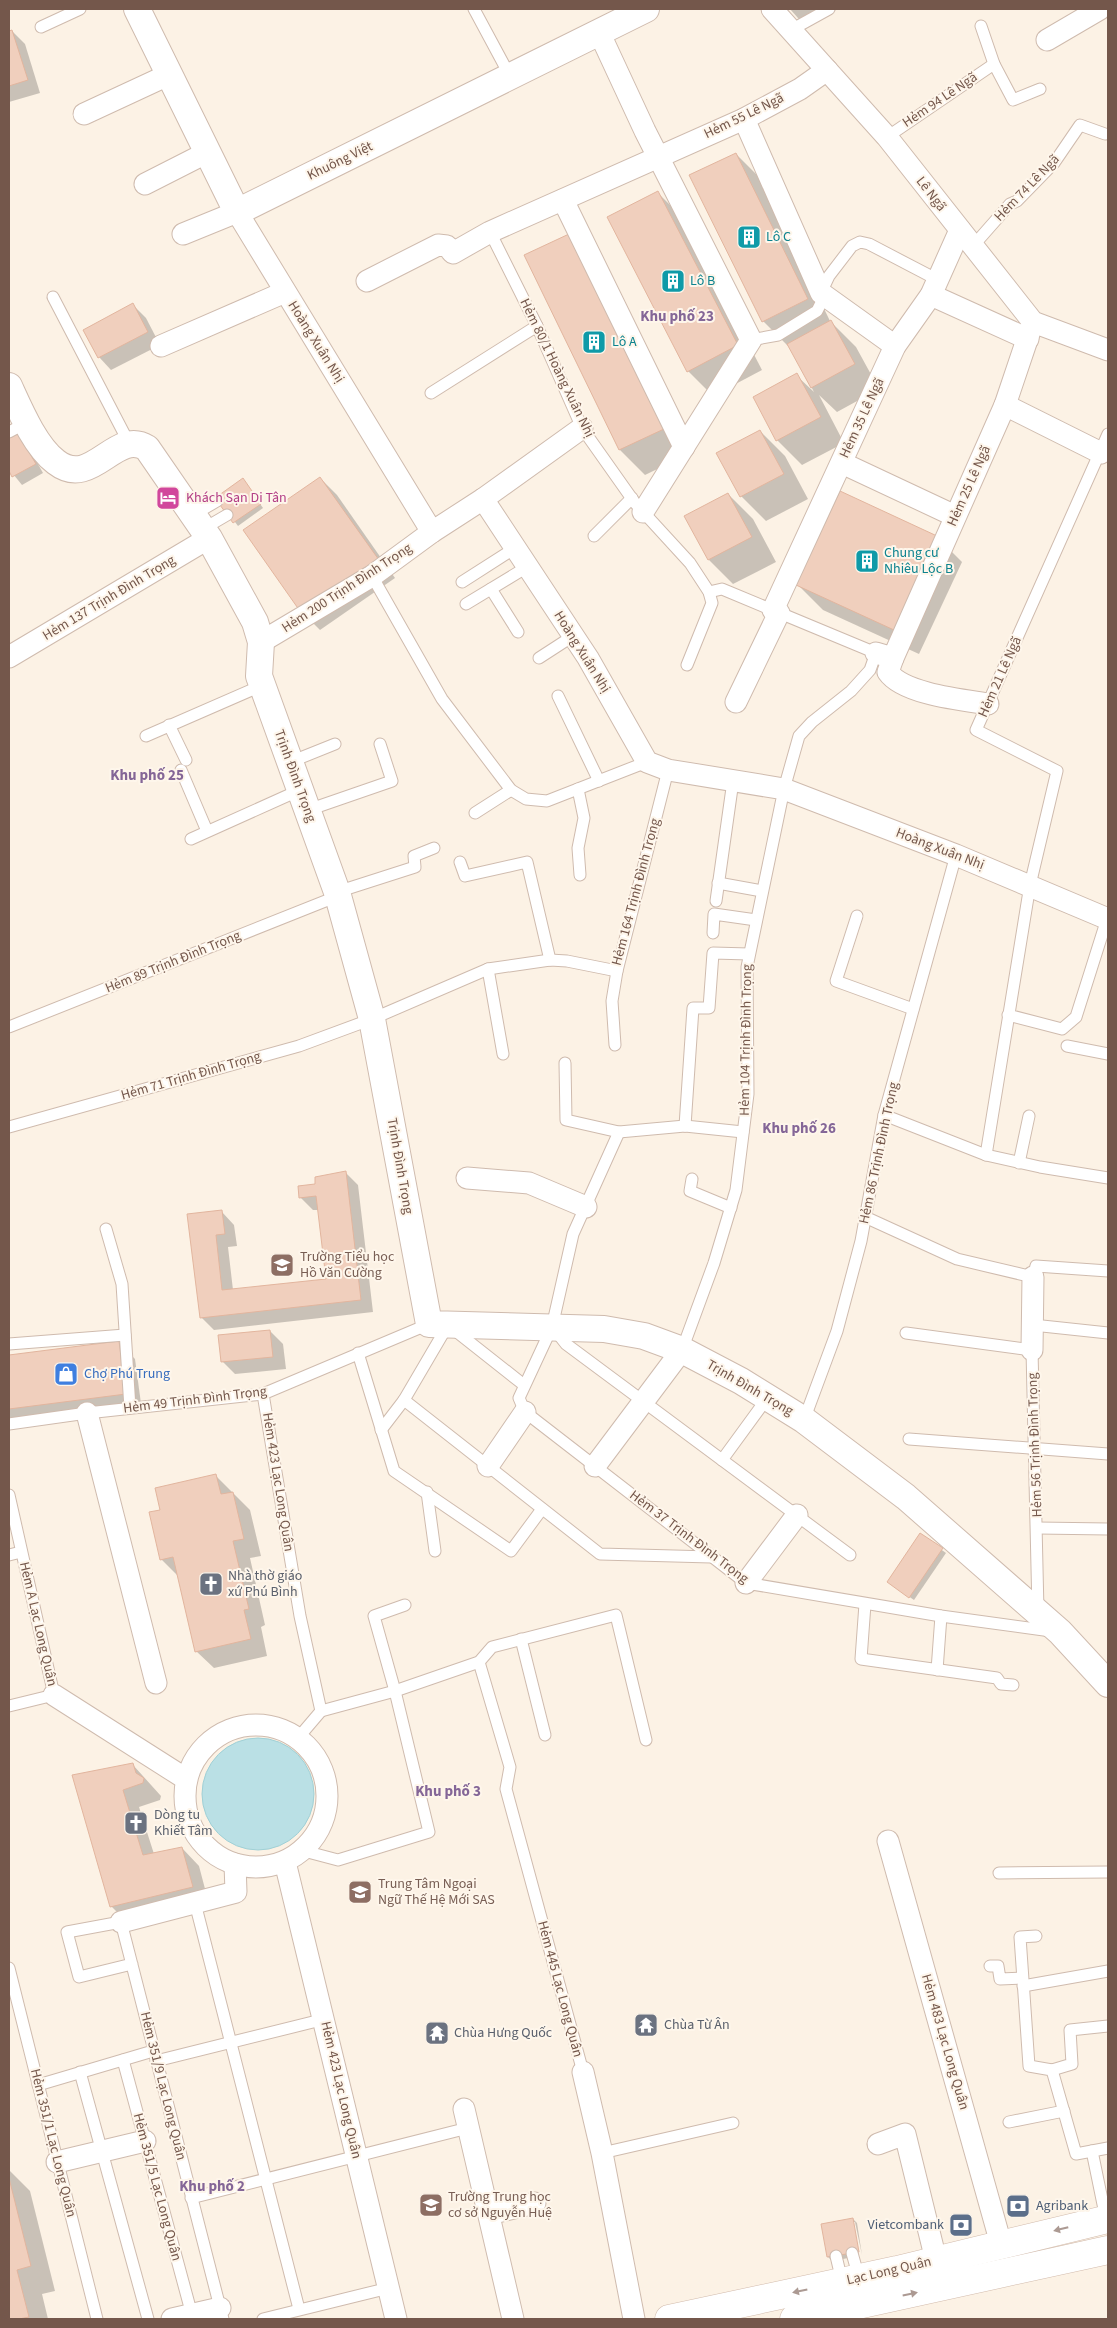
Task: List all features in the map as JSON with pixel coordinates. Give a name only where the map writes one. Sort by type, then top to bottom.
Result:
[{"type":"main road","name":"Lạc Long Quân","points":[[670,2319],[850,2269],[936,2260],[1107,2219]]},
{"type":"main road","name":"Lạc Long Quân","points":[[794,2319],[1108,2250]]},
{"type":"street","points":[[137,9],[206,153],[237,212],[183,234]]},
{"type":"street","name":"Khuông Việt","points":[[237,212],[646,9]]},
{"type":"street","name":"Lê Ngã","points":[[772,9],[887,137],[967,238],[1030,330]]},
{"type":"street","points":[[1047,40],[1100,9]]},
{"type":"street","points":[[599,32],[658,156],[751,340],[684,447],[638,505]]},
{"type":"street","name":"Hẻm 55 Lê Ngã","points":[[367,281],[438,245],[447,246],[454,253],[490,232],[744,119],[800,89],[827,70]]},
{"type":"street","points":[[84,114],[168,75]]},
{"type":"street","points":[[744,119],[821,294],[895,346]]},
{"type":"street","points":[[145,184],[206,153]]},
{"type":"street","points":[[563,200],[684,447]]},
{"type":"street","name":"Hoàng Xuân Nhị","points":[[237,212],[432,532]]},
{"type":"street","name":"Hẻm 35 Lê Ngã","points":[[736,702],[895,346],[967,238]]},
{"type":"street","points":[[934,287],[1030,330],[1108,350]]},
{"type":"street","points":[[161,346],[285,292]]},
{"type":"street","name":"Hẻm 25 Lê Ngã","points":[[884,655],[955,516],[1005,404],[1030,330]]},
{"type":"street","points":[[9,386],[18,427],[49,456],[66,468],[89,467],[129,443]]},
{"type":"street","points":[[1005,404],[1105,443]]},
{"type":"street","points":[[432,532],[582,428]]},
{"type":"street","name":"Trịnh Đình Trọng","points":[[129,443],[139,443],[147,448],[201,528],[255,622],[261,642],[259,676],[337,894],[372,1019],[439,1325],[552,1327],[625,1332],[664,1342],[682,1350],[768,1397],[804,1420],[906,1497],[936,1529],[1060,1632],[1108,1684]]},
{"type":"street","points":[[842,463],[955,516]]},
{"type":"street","name":"Hoàng Xuân Nhị","points":[[482,499],[573,636],[647,762],[668,770],[784,789],[956,855],[1108,919]]},
{"type":"street","name":"Hẻm 137 Trịnh Đình Trọng","points":[[9,657],[201,528]]},
{"type":"street","name":"Hẻm 200 Trịnh Đình Trọng","points":[[261,642],[372,576],[432,532]]},
{"type":"street","points":[[884,655],[888,672],[894,680],[940,697],[988,704]]},
{"type":"street","points":[[467,1178],[529,1183],[586,1207]]},
{"type":"street","name":"Hẻm 56 Trịnh Đình Trọng","points":[[1032,1350],[1033,1277]]},
{"type":"street","name":"Hẻm 104 Trịnh Đình Trọng","points":[[596,1466],[682,1350]]},
{"type":"street","points":[[488,1466],[525,1412]]},
{"type":"street","points":[[87,1413],[156,1683]]},
{"type":"street","points":[[746,1583],[797,1515]]},
{"type":"street","points":[[54,1695],[186,1780]]},
{"type":"street","points":[[248,1724],[266,1725],[283,1729],[298,1738],[314,1753],[324,1772],[328,1793],[326,1814],[320,1828],[304,1851],[285,1862],[269,1867],[252,1868],[236,1864],[216,1855],[197,1834],[190,1822],[185,1801],[186,1780],[192,1763],[202,1748],[215,1737],[231,1729],[248,1724]]},
{"type":"street","name":"Hẻm 483 Lạc Long Quân","points":[[888,1841],[1002,2244]]},
{"type":"street","name":"Hẻm 423 Lạc Long Quân","points":[[285,1862],[325,2019],[396,2319]]},
{"type":"street","points":[[122,1922],[236,1892],[236,1864]]},
{"type":"street","name":"Hẻm 445 Lạc Long Quân","points":[[582,2072],[602,2153],[634,2319]]},
{"type":"street","points":[[466,2118],[513,2319]]},
{"type":"street","points":[[878,2144],[905,2134],[936,2260]]},
{"type":"street","points":[[57,2162],[144,2141]]},
{"type":"street","points":[[489,2214],[535,2203]]},
{"type":"street","points":[[850,2269],[871,2302]]},
{"type":"street","points":[[182,2317],[222,2314]]},
{"type":"lane","points":[[41,27],[80,9]]},
{"type":"lane","points":[[474,9],[510,76]]},
{"type":"lane","points":[[791,30],[829,9]]},
{"type":"lane","points":[[981,26],[994,64],[1013,100],[1040,88]]},
{"type":"lane","name":"Hẻm 94 Lê Ngã","points":[[887,137],[994,64]]},
{"type":"lane","name":"Hẻm 74 Lê Ngã","points":[[967,238],[1010,204],[1017,201],[1054,164],[1080,125],[1105,134]]},
{"type":"lane","name":"Hẻm 80/1 Hoàng Xuân Nhị","points":[[490,232],[537,326],[582,428],[638,505],[690,563],[710,592]]},
{"type":"lane","points":[[751,340],[778,335],[817,311],[822,303],[821,294],[835,268],[852,246],[860,242],[869,244],[934,287]]},
{"type":"lane","points":[[53,296],[129,443]]},
{"type":"lane","points":[[431,393],[537,326]]},
{"type":"lane","name":"Hẻm 21 Lê Ngã","points":[[1030,886],[1057,771],[976,730],[1105,443]]},
{"type":"lane","points":[[201,528],[217,501]]},
{"type":"lane","points":[[594,536],[638,505]]},
{"type":"lane","points":[[201,528],[227,516]]},
{"type":"lane","points":[[462,582],[515,548]]},
{"type":"lane","points":[[466,604],[527,567]]},
{"type":"lane","points":[[372,576],[442,699],[511,790],[526,799],[547,801],[647,762]]},
{"type":"lane","points":[[490,589],[518,632]]},
{"type":"lane","points":[[687,665],[712,603],[710,592],[722,589],[884,655]]},
{"type":"lane","points":[[539,658],[573,636]]},
{"type":"lane","name":"Hẻm 104 Trịnh Đình Trọng","points":[[682,1350],[714,1263],[736,1190],[748,1094],[746,967],[784,789],[799,736],[812,722],[851,692],[884,655]]},
{"type":"lane","points":[[146,736],[263,685]]},
{"type":"lane","points":[[558,696],[599,781]]},
{"type":"lane","points":[[170,726],[207,831]]},
{"type":"lane","points":[[290,762],[335,744]]},
{"type":"lane","points":[[191,838],[207,831],[304,800],[392,781],[380,744]]},
{"type":"lane","name":"Hẻm 164 Trịnh Đình Trọng","points":[[372,1019],[488,969],[550,960],[566,961],[617,971],[668,770]]},
{"type":"lane","points":[[716,901],[733,781]]},
{"type":"lane","points":[[578,789],[584,818],[578,848],[580,875]]},
{"type":"lane","points":[[475,814],[511,790]]},
{"type":"lane","name":"Hẻm 89 Trịnh Đình Trọng","points":[[9,1027],[337,894],[415,867],[414,856],[434,848]]},
{"type":"lane","name":"Hẻm 86 Trịnh Đình Trọng","points":[[804,1420],[837,1331],[865,1217],[884,1115],[956,855]]},
{"type":"lane","points":[[460,862],[465,876],[527,862],[550,960]]},
{"type":"lane","points":[[718,883],[762,891]]},
{"type":"lane","points":[[986,1155],[1030,886]]},
{"type":"lane","points":[[713,933],[714,914],[756,920]]},
{"type":"lane","points":[[857,916],[836,981],[914,1009]]},
{"type":"lane","points":[[1008,1015],[1062,1029],[1076,1017],[1108,919]]},
{"type":"lane","points":[[685,1126],[693,1008],[708,1008],[713,954],[749,954]]},
{"type":"lane","points":[[488,969],[503,1054]]},
{"type":"lane","points":[[615,1045],[612,1001],[617,971]]},
{"type":"lane","name":"Hẻm 71 Trịnh Đình Trọng","points":[[9,1127],[299,1046],[372,1019]]},
{"type":"lane","points":[[1067,1046],[1108,1054]]},
{"type":"lane","points":[[565,1063],[566,1120],[619,1132],[685,1126],[743,1132]]},
{"type":"lane","points":[[884,1115],[986,1155],[1019,1163],[1108,1178]]},
{"type":"lane","points":[[1019,1163],[1029,1116]]},
{"type":"lane","points":[[525,1412],[519,1398],[552,1327],[574,1234],[619,1132]]},
{"type":"lane","points":[[692,1179],[690,1192],[731,1208]]},
{"type":"lane","points":[[865,1217],[958,1259],[1033,1277],[1036,1266],[1108,1271]]},
{"type":"lane","points":[[106,1229],[122,1284],[130,1408]]},
{"type":"lane","points":[[381,1430],[404,1400],[439,1325],[524,1385]]},
{"type":"lane","name":"Hẻm 49 Trịnh Đình Trọng","points":[[9,1424],[87,1413],[263,1394],[358,1353],[439,1325]]},
{"type":"lane","points":[[1033,1325],[1108,1333]]},
{"type":"lane","points":[[552,1327],[566,1344],[850,1555]]},
{"type":"lane","points":[[9,1344],[126,1334]]},
{"type":"lane","points":[[906,1334],[1032,1350]]},
{"type":"lane","name":"Hẻm 56 Trịnh Đình Trọng","points":[[1032,1350],[1038,1528],[1038,1613]]},
{"type":"lane","points":[[358,1353],[394,1471],[428,1492],[511,1551],[542,1509]]},
{"type":"lane","name":"Hẻm 423 Lạc Long Quân","points":[[263,1394],[300,1616],[321,1711]]},
{"type":"lane","points":[[722,1460],[768,1397]]},
{"type":"lane","points":[[404,1400],[600,1554],[711,1557]]},
{"type":"lane","name":"Hẻm 37 Trịnh Đình Trọng","points":[[525,1412],[746,1583],[864,1604],[1060,1632]]},
{"type":"lane","points":[[909,1439],[1108,1454]]},
{"type":"lane","points":[[428,1492],[435,1551]]},
{"type":"lane","name":"Hẻm A Lạc Long Quân","points":[[9,1495],[54,1695]]},
{"type":"lane","points":[[1038,1528],[1108,1529]]},
{"type":"lane","points":[[9,1556],[21,1552]]},
{"type":"lane","points":[[864,1604],[861,1658],[997,1678],[1001,1684],[1013,1685]]},
{"type":"lane","points":[[304,1851],[338,1860],[429,1832],[396,1690],[374,1616],[405,1605]]},
{"type":"lane","points":[[298,1738],[321,1711],[396,1690],[479,1662],[492,1647],[616,1615],[646,1740]]},
{"type":"lane","points":[[937,1670],[941,1616]]},
{"type":"lane","points":[[521,1639],[546,1735]]},
{"type":"lane","name":"Hẻm 445 Lạc Long Quân","points":[[479,1662],[510,1767],[506,1789],[582,2072]]},
{"type":"lane","points":[[9,1706],[54,1695]]},
{"type":"lane","points":[[999,1873],[1108,1872]]},
{"type":"lane","points":[[195,1903],[299,2309]]},
{"type":"lane","points":[[122,1922],[67,1932],[79,1977],[132,1964]]},
{"type":"lane","name":"Hẻm 351/9 Lạc Long Quân","points":[[122,1922],[154,2056],[222,2314]]},
{"type":"lane","points":[[1036,1936],[1020,1936],[1029,2066],[1052,2070],[1072,2064],[1070,2030],[1108,2026]]},
{"type":"lane","points":[[990,1966],[998,1966],[1000,1980],[1022,1982],[1108,1970]]},
{"type":"lane","name":"Hẻm 351/1 Lạc Long Quân","points":[[9,1968],[97,2319]]},
{"type":"lane","points":[[38,2085],[122,2060],[231,2042],[325,2019]]},
{"type":"lane","name":"Hẻm 351/5 Lạc Long Quân","points":[[122,2060],[144,2141],[182,2317]]},
{"type":"lane","points":[[1052,2070],[1076,2154],[1108,2148]]},
{"type":"lane","points":[[80,2072],[148,2319]]},
{"type":"lane","points":[[1009,2122],[1064,2111]]},
{"type":"lane","points":[[191,2198],[356,2155],[466,2118]]},
{"type":"lane","points":[[602,2153],[733,2122]]},
{"type":"lane","points":[[1092,2151],[1107,2219]]},
{"type":"lane","points":[[264,2319],[389,2288]]},
{"type":"water","points":[[258,1738],[279,1742],[298,1754],[310,1773],[314,1794],[310,1815],[298,1834],[279,1846],[258,1850],[237,1846],[218,1834],[206,1815],[202,1794],[206,1773],[218,1754],[237,1742]]},
{"type":"building","points":[[12,30],[28,80],[9,86],[9,31]]},
{"type":"building","name":"Lô C","points":[[736,153],[808,299],[762,322],[689,175]]},
{"type":"building","name":"Lô B","points":[[658,191],[738,345],[687,372],[607,217]]},
{"type":"building","name":"Lô A","points":[[569,234],[664,429],[619,450],[524,255]]},
{"type":"building","points":[[133,303],[148,332],[98,358],[83,330]]},
{"type":"building","points":[[831,320],[855,364],[811,388],[787,344]]},
{"type":"building","points":[[797,373],[821,417],[776,441],[753,397]]},
{"type":"building","points":[[760,430],[784,474],[740,497],[716,453]]},
{"type":"building","points":[[18,433],[36,464],[12,477],[9,471],[9,438]]},
{"type":"building","points":[[320,477],[379,560],[302,614],[243,530]]},
{"type":"building","points":[[243,478],[261,504],[233,523],[215,498]]},
{"type":"building","name":"Chung cư Nhiêu Lộc B","points":[[840,491],[937,536],[894,630],[796,585]]},
{"type":"building","points":[[728,493],[752,537],[708,560],[684,516]]},
{"type":"building","points":[[346,1171],[361,1300],[200,1318],[187,1214],[222,1210],[225,1234],[216,1235],[222,1290],[326,1279],[316,1196],[299,1198],[298,1186],[315,1184],[315,1177]]},
{"type":"building","points":[[270,1330],[273,1357],[221,1362],[218,1335]]},
{"type":"building","name":"Chợ Phú Trung","points":[[119,1341],[126,1394],[9,1409],[9,1355]]},
{"type":"building","name":"Nhà thờ giáo xứ Phú Bình","points":[[216,1474],[221,1494],[233,1492],[244,1539],[233,1541],[249,1609],[244,1610],[251,1639],[195,1652],[173,1557],[160,1560],[149,1512],[160,1510],[155,1488]]},
{"type":"building","points":[[920,1533],[943,1548],[909,1598],[887,1582]]},
{"type":"building","name":"Dòng tu Khiết Tâm","points":[[133,1763],[136,1773],[144,1778],[143,1783],[123,1790],[143,1855],[182,1847],[193,1887],[110,1907],[72,1775]]},
{"type":"building","points":[[9,2178],[31,2266],[17,2270],[29,2317],[19,2319],[9,2319]]},
{"type":"building","points":[[853,2218],[859,2252],[827,2257],[821,2224]]},
{"type":"place","name":"Lô C","points":[[749,237]]},
{"type":"place","name":"Lô B","points":[[673,281]]},
{"type":"place","name":"Lô A","points":[[594,342]]},
{"type":"place","name":"Khách Sạn Di Tân","points":[[168,498]]},
{"type":"place","name":"Chung cư Nhiêu Lộc B","points":[[867,561]]},
{"type":"place","name":"Trường Tiểu học Hồ Văn Cường","points":[[282,1265]]},
{"type":"place","name":"Chợ Phú Trung","points":[[66,1374]]},
{"type":"place","name":"Nhà thờ giáo xứ Phú Bình","points":[[211,1584]]},
{"type":"place","name":"Dòng tu Khiết Tâm","points":[[136,1823]]},
{"type":"place","name":"Trung Tâm Ngoại Ngữ Thế Hệ Mới SAS","points":[[360,1892]]},
{"type":"place","name":"Chùa Từ Ân","points":[[646,2025]]},
{"type":"place","name":"Chùa Hưng Quốc","points":[[437,2033]]},
{"type":"place","name":"Trường Trung học cơ sở Nguyễn Huệ","points":[[431,2205]]},
{"type":"place","name":"Agribank","points":[[1018,2206]]},
{"type":"place","name":"Vietcombank","points":[[961,2225]]},
{"type":"district","name":"Khu phố 23","points":[[677,316]]},
{"type":"district","name":"Khu phố 25","points":[[147,775]]},
{"type":"district","name":"Khu phố 26","points":[[799,1128]]},
{"type":"district","name":"Khu phố 3","points":[[448,1791]]},
{"type":"district","name":"Khu phố 2","points":[[212,2186]]}]
